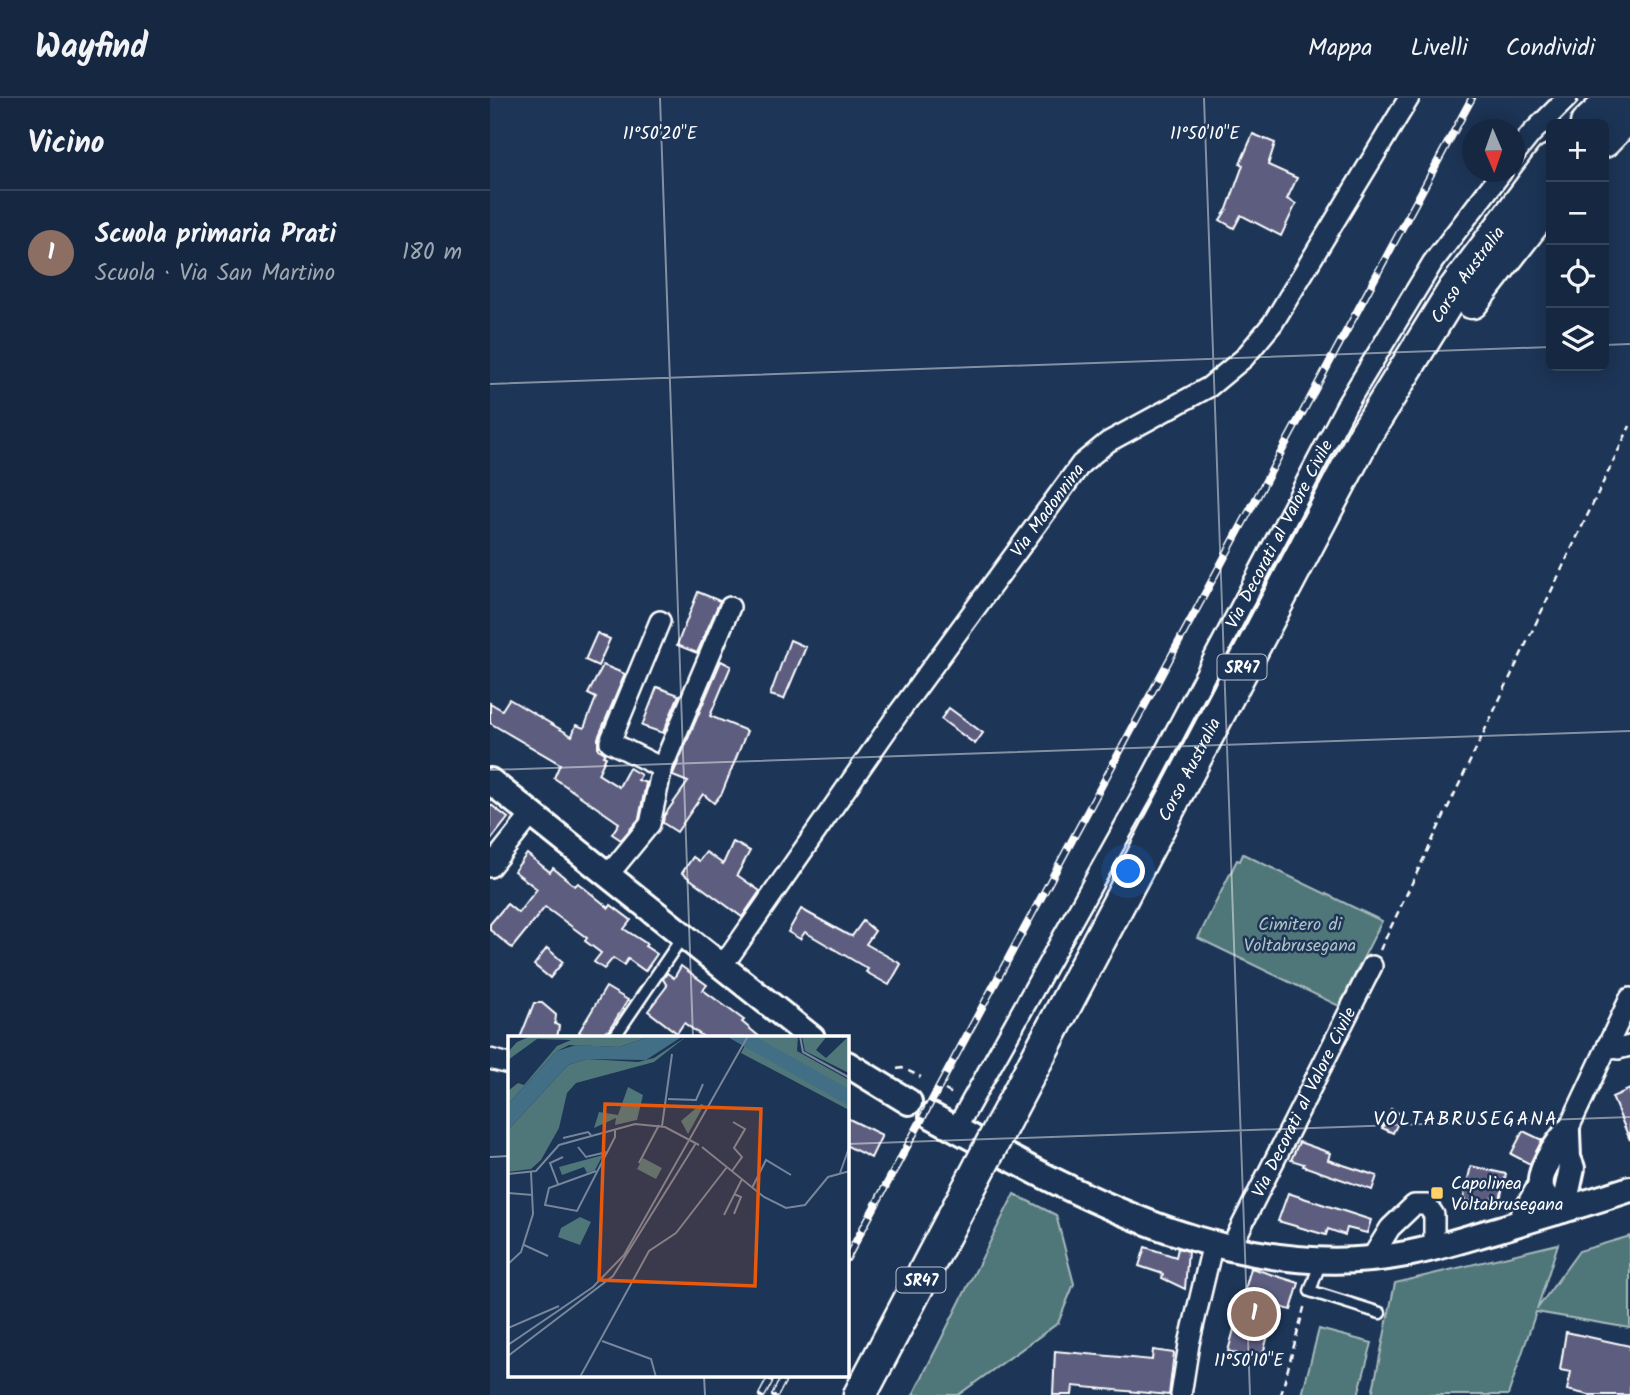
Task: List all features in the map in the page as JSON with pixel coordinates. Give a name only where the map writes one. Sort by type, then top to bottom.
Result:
[{"type":"highway","points":[[1592,119],[1615,98]]},
{"type":"highway","points":[[1609,136],[1630,114]]},
{"type":"highway","name":"Corso Australia","points":[[860,1395],[990,1169],[1365,435],[1455,289],[1546,168]]},
{"type":"highway","name":"Corso Australia","points":[[1011,1129],[1381,448],[1474,299],[1546,206]]},
{"type":"highway","name":"Corso Australia","points":[[884,1395],[990,1169]]},
{"type":"street","name":"Via Madonnina","points":[[720,964],[731,954],[900,711],[1081,464],[1108,442],[1209,387],[1244,358],[1273,323],[1409,98]]},
{"type":"street","points":[[1525,141],[1567,98]]},
{"type":"street","name":"Via Decorati al Valore Civile","points":[[956,1129],[1147,786],[1347,404],[1433,262],[1494,182]]},
{"type":"street","points":[[609,874],[650,824],[662,768],[730,607]]},
{"type":"street","points":[[660,621],[610,742],[662,768]]},
{"type":"street","points":[[490,781],[810,1036]]},
{"type":"street","points":[[490,867],[533,813]]},
{"type":"street","name":"Via Decorati al Valore Civile","points":[[1181,1395],[1189,1344],[1223,1246],[1236,1237],[1372,966]]},
{"type":"street","points":[[1516,1224],[1542,1178],[1553,1150],[1567,1132],[1630,998]]},
{"type":"street","points":[[1608,1044],[1618,1049],[1630,1046]]},
{"type":"street","points":[[490,1059],[508,1064]]},
{"type":"street","points":[[849,1065],[909,1102]]},
{"type":"street","points":[[932,1116],[1032,1171],[1102,1204],[1185,1236],[1299,1260],[1371,1259],[1434,1248],[1623,1191]]},
{"type":"street","points":[[1567,1132],[1568,1158],[1578,1176],[1594,1187],[1623,1191]]},
{"type":"street","points":[[1560,1211],[1572,1168]]},
{"type":"street","points":[[1542,1178],[1541,1190],[1560,1211]]},
{"type":"street","points":[[1371,1259],[1390,1228],[1414,1205],[1427,1205],[1434,1215],[1434,1248]]},
{"type":"lane","points":[[616,1036],[683,935]]},
{"type":"lane","points":[[1321,1260],[1310,1291],[1380,1313]]},
{"type":"path","points":[[1372,966],[1630,426]]},
{"type":"path","points":[[1281,1395],[1310,1291]]},
{"type":"green space","name":"Cimitero di Voltabrusegana","points":[[1243,854],[1382,921],[1339,1006],[1198,938],[1237,860],[1240,861]]},
{"type":"green space","points":[[1014,1194],[1056,1215],[1074,1284],[1058,1323],[958,1395],[913,1395]]},
{"type":"green space","points":[[1630,1236],[1630,1328],[1536,1312],[1508,1395],[1372,1395],[1395,1283],[1558,1244],[1537,1309],[1579,1251]]},
{"type":"green space","points":[[1319,1329],[1372,1343],[1358,1395],[1302,1395]]},
{"type":"building","points":[[1253,134],[1275,143],[1268,165],[1297,178],[1287,199],[1296,204],[1281,236],[1241,215],[1234,228],[1220,220],[1227,209],[1243,165],[1240,164]]},
{"type":"building","points":[[698,592],[720,601],[697,653],[677,645]]},
{"type":"building","points":[[597,633],[610,639],[598,666],[585,660]]},
{"type":"building","points":[[790,640],[806,647],[784,699],[770,695]]},
{"type":"building","points":[[721,661],[731,666],[710,716],[747,731],[722,793],[714,803],[703,794],[677,832],[663,823],[664,816],[688,782],[673,774]]},
{"type":"building","points":[[603,665],[625,674],[598,738],[598,749],[605,753],[603,756],[606,757],[598,774],[619,787],[629,768],[641,775],[638,780],[646,783],[639,819],[621,840],[612,834],[619,823],[554,778],[560,764],[490,723],[490,703],[502,710],[509,699],[572,736],[576,725],[584,728],[596,698],[588,694]]},
{"type":"building","points":[[657,687],[679,695],[663,733],[642,726]]},
{"type":"building","points":[[949,708],[983,733],[975,744],[941,719]]},
{"type":"building","points":[[490,804],[508,818],[490,841]]},
{"type":"building","points":[[733,842],[750,851],[737,875],[760,891],[742,917],[682,873],[693,857],[699,861],[706,852],[723,864]]},
{"type":"building","points":[[527,854],[550,872],[553,868],[575,886],[578,883],[609,908],[611,905],[631,920],[624,929],[657,954],[645,971],[628,959],[624,965],[613,958],[604,969],[594,962],[601,953],[585,941],[587,938],[545,907],[512,948],[490,930],[490,924],[507,904],[518,913],[537,889],[514,871]]},
{"type":"building","points":[[801,909],[848,935],[852,936],[863,921],[875,931],[866,944],[901,964],[889,985],[866,972],[868,969],[805,932],[800,939],[788,932]]},
{"type":"building","points":[[547,948],[563,962],[550,978],[534,965]]},
{"type":"building","points":[[681,966],[707,985],[703,990],[744,1020],[742,1022],[759,1036],[702,1036],[684,1023],[677,1033],[648,1011],[667,986],[663,979],[667,973],[674,978]]},
{"type":"building","points":[[606,987],[628,1000],[608,1032],[602,1036],[586,1036],[579,1032]]},
{"type":"building","points":[[534,1003],[542,1003],[556,1015],[555,1024],[559,1026],[557,1036],[521,1036]]},
{"type":"building","points":[[1630,1089],[1630,1140],[1612,1097]]},
{"type":"building","points":[[1391,1109],[1402,1115],[1393,1133],[1382,1128]]},
{"type":"building","points":[[849,1119],[882,1135],[871,1158],[849,1147]]},
{"type":"building","points":[[1523,1131],[1542,1140],[1530,1164],[1511,1154]]},
{"type":"building","points":[[1299,1142],[1330,1153],[1328,1160],[1377,1176],[1372,1190],[1291,1160]]},
{"type":"building","points":[[1471,1166],[1506,1174],[1500,1200],[1492,1198],[1491,1206],[1463,1200]]},
{"type":"building","points":[[1288,1193],[1371,1220],[1367,1233],[1347,1228],[1345,1235],[1328,1229],[1326,1235],[1278,1221]]},
{"type":"building","points":[[1145,1247],[1176,1257],[1178,1248],[1188,1251],[1185,1289],[1162,1278],[1163,1274],[1139,1266]]},
{"type":"building","points":[[1251,1268],[1299,1283],[1291,1310],[1276,1306],[1261,1361],[1228,1351]]},
{"type":"building","points":[[1566,1332],[1630,1346],[1630,1395],[1589,1395],[1567,1390],[1571,1372],[1560,1370]]},
{"type":"building","points":[[1153,1350],[1174,1353],[1169,1395],[1073,1386],[1072,1395],[1053,1395],[1055,1351],[1152,1360]]},
{"type":"railway","points":[[849,1254],[1472,98]]},
{"type":"railway","points":[[762,1395],[771,1378]]},
{"type":"railway","points":[[775,1395],[784,1378]]},
{"type":"place","name":"Capolinea Voltabrusegana","points":[[1437,1193]]},
{"type":"place","name":"Scuola primaria Prati","points":[[1254,1314]]},
{"type":"district","name":"VOLTABRUSEGANA","points":[[1466,1118]]}]
